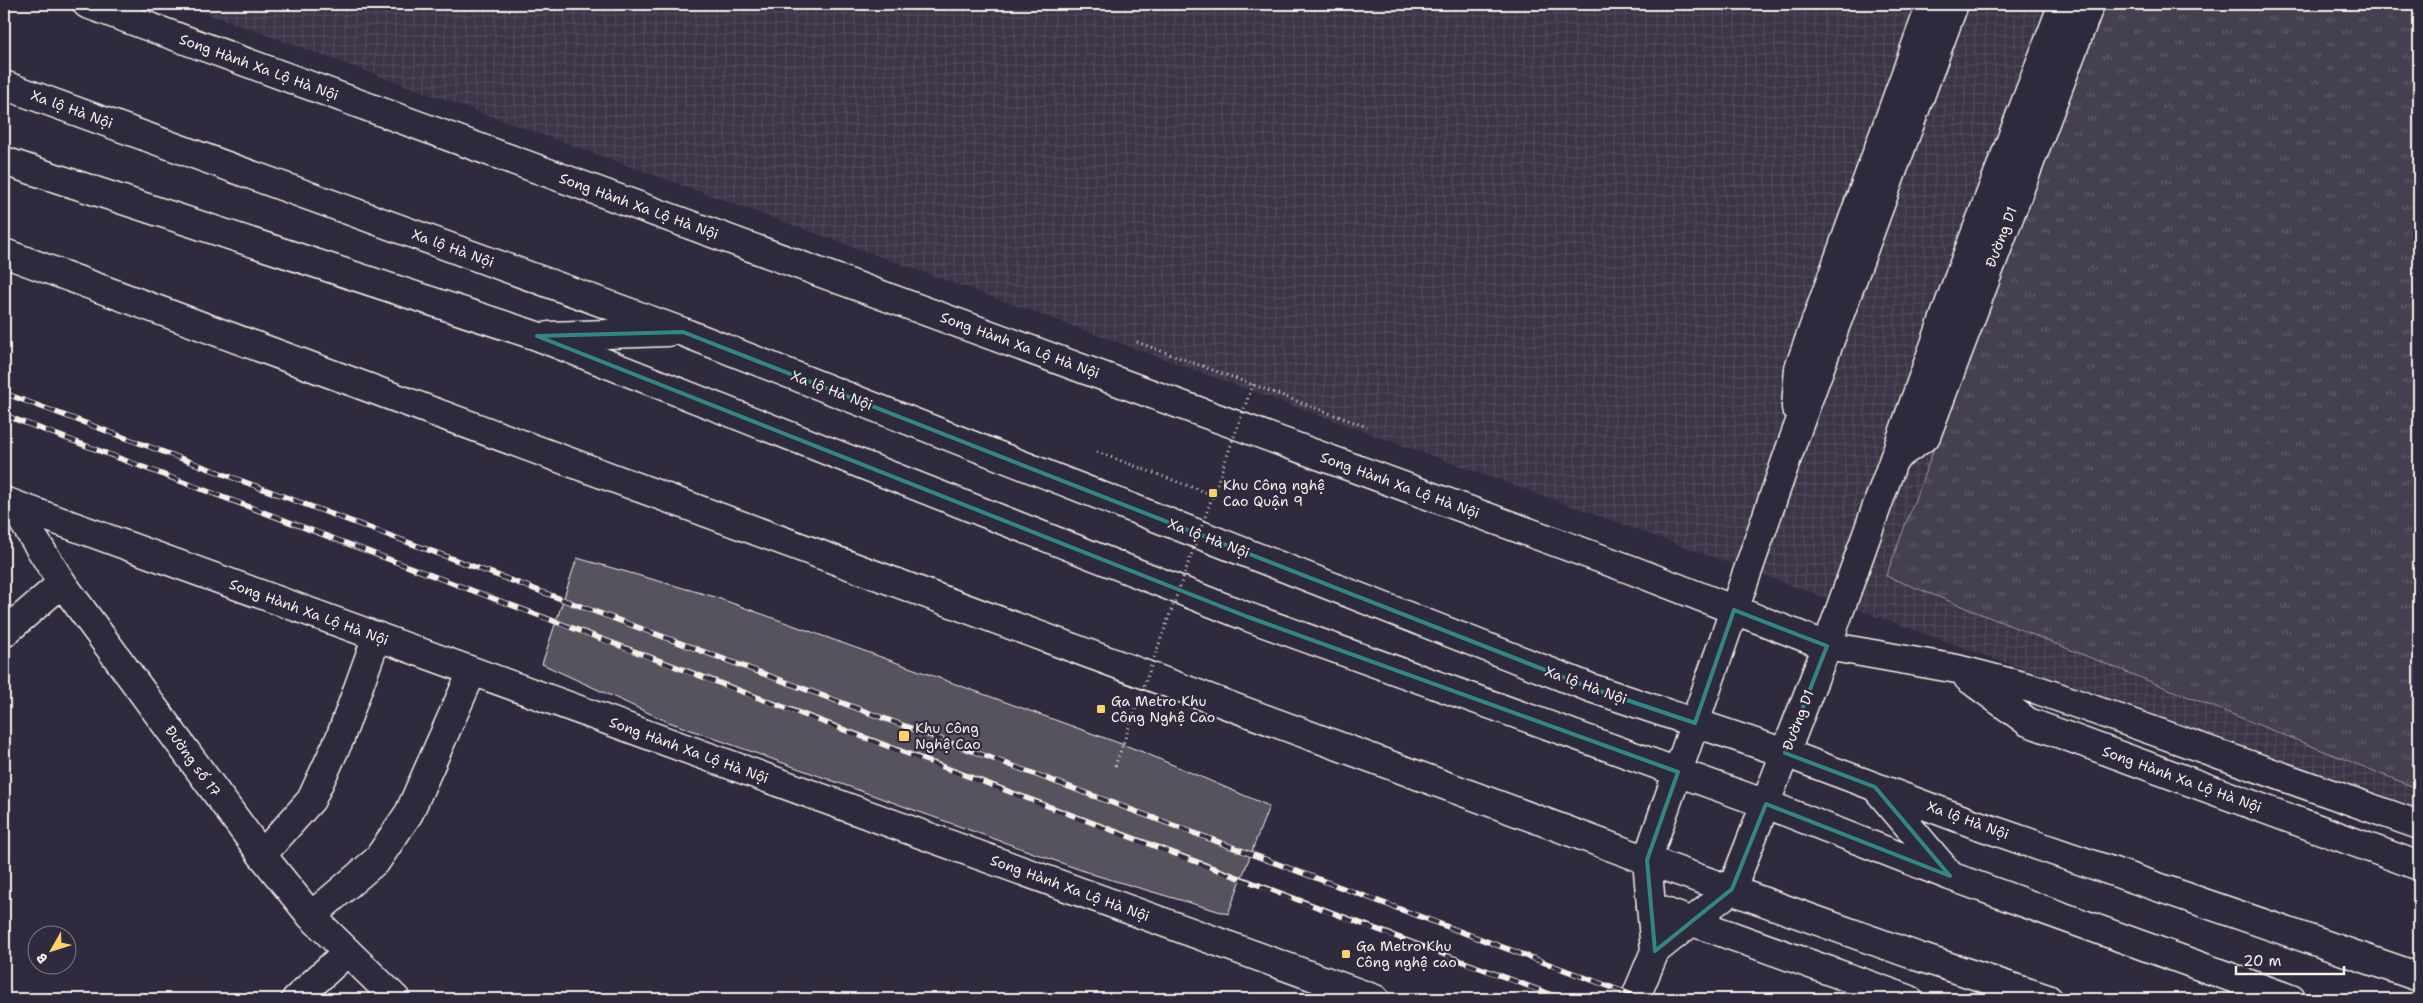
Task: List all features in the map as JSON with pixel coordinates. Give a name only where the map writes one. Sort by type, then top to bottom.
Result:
[{"type":"main road","name":"Song Hành Xa Lộ Hà Nội","points":[[87,4],[1632,570],[1827,646],[1957,669],[2038,690],[2419,825]]},
{"type":"main road","name":"Đường D1","points":[[1794,438],[1799,368],[1931,4]]},
{"type":"main road","name":"Đường D1","points":[[1635,999],[1655,951],[1647,860],[1794,438],[1954,4]]},
{"type":"main road","name":"Đường D1","points":[[1655,951],[1732,890],[1827,646],[1896,458],[1970,247],[2063,4]]},
{"type":"main road","name":"Đường D1","points":[[1896,458],[1926,436],[2090,4]]},
{"type":"main road","name":"Xa lộ Hà Nội","points":[[4,85],[683,332],[1592,688],[1785,753],[1972,823],[2419,976]]},
{"type":"main road","points":[[4,161],[537,336],[1248,617],[1766,804],[1950,876],[2291,999]]},
{"type":"main road","points":[[4,253],[1647,860],[1919,957],[2048,999]]},
{"type":"main road","points":[[537,336],[683,332]]},
{"type":"main road","name":"Song Hành Xa Lộ Hà Nội","points":[[8,502],[1375,999]]},
{"type":"main road","name":"Đường số 17","points":[[8,502],[62,583],[262,855],[311,916],[396,999]]},
{"type":"main road","points":[[4,633],[62,583]]},
{"type":"main road","points":[[262,855],[311,800],[340,738],[377,636]]},
{"type":"main road","name":"Song Hành Xa Lộ Hà Nội","points":[[1957,669],[2028,722],[2419,866]]},
{"type":"main road","points":[[311,916],[377,860],[409,813],[472,672]]},
{"type":"main road","points":[[1875,787],[1950,876]]},
{"type":"main road","points":[[1651,906],[1908,999]]},
{"type":"main road","points":[[296,999],[347,952]]},
{"type":"path","points":[[1137,342],[1367,427]]},
{"type":"path","points":[[1115,766],[1252,384]]},
{"type":"path","points":[[1097,452],[1213,495]]},
{"type":"highlighted area","points":[[683,332],[1591,688],[1695,723],[1734,610],[1827,646],[1785,753],[1875,787],[1950,876],[1766,804],[1732,889],[1655,951],[1647,860],[1678,772],[1248,617],[537,336]]},
{"type":"shaded area","points":[[180,4],[2419,4],[2419,812]]},
{"type":"green space","points":[[2102,4],[2419,4],[2419,789],[1886,576]]},
{"type":"building","points":[[577,558],[715,597],[1138,750],[1269,806],[1228,914],[1095,875],[666,721],[542,664]]},
{"type":"railway","points":[[4,393],[1643,999]]},
{"type":"railway","points":[[4,415],[1563,999]]},
{"type":"place","name":"Khu Công nghệ Cao Quận 9","points":[[1213,493]]},
{"type":"place","name":"Ga Metro Khu Công Nghệ Cao","points":[[1101,709]]},
{"type":"place","name":"Khu Công Nghệ Cao","points":[[904,736]]},
{"type":"place","name":"Ga Metro Khu Công nghệ cao","points":[[1346,954]]}]
